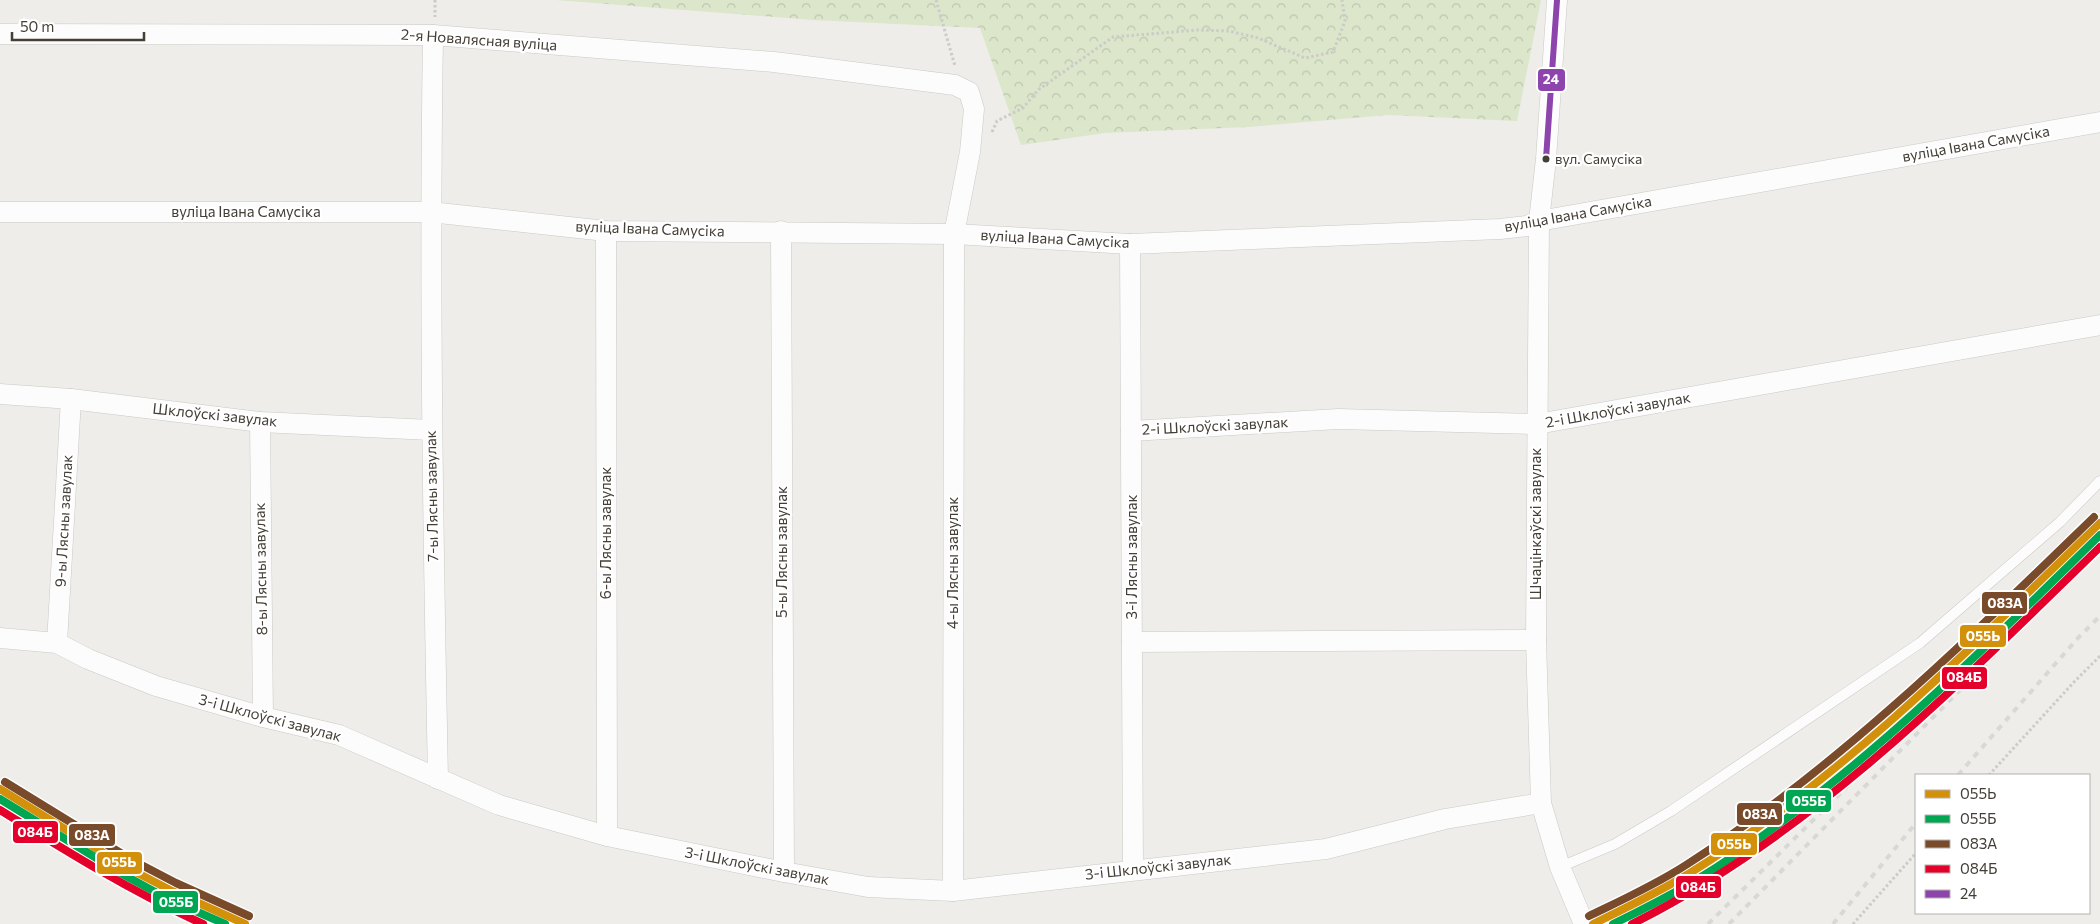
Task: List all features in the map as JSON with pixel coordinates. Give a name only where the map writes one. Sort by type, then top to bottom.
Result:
[{"type":"street","name":"Шчацінкаўскі завулак","points":[[1557,0],[1546,159],[1539,221],[1536,424],[1536,640],[1541,802],[1560,867],[1584,924]]},
{"type":"street","name":"2-я Новалясная вуліца","points":[[0,34],[433,35],[774,62],[955,85]]},
{"type":"street","name":"7-ы Лясны завулак","points":[[433,35],[430,212],[431,430],[438,779]]},
{"type":"street","name":"4-ы Лясны завулак","points":[[953,891],[954,234],[970,152],[974,109],[969,92],[955,85]]},
{"type":"street","name":"вуліца Івана Самусіка","points":[[0,212],[430,212],[606,231],[781,231],[954,234],[1130,244],[1500,229],[1527,226],[1539,221],[2100,122]]},
{"type":"street","name":"6-ы Лясны завулак","points":[[606,231],[607,836]]},
{"type":"street","name":"5-ы Лясны завулак","points":[[781,231],[784,872]]},
{"type":"street","name":"3-і Лясны завулак","points":[[1130,244],[1133,870]]},
{"type":"street","name":"2-і Шклоўскі завулак","points":[[1131,431],[1338,419],[1536,424],[2100,325]]},
{"type":"street","name":"Шклоўскі завулак","points":[[0,394],[71,399],[260,422],[431,430]]},
{"type":"street","name":"9-ы Лясны завулак","points":[[57,643],[71,399]]},
{"type":"street","name":"8-ы Лясны завулак","points":[[260,422],[262,717]]},
{"type":"street","name":"3-і Шклоўскі завулак","points":[[0,638],[57,643],[88,659],[156,686],[262,717],[339,735],[499,805],[607,836],[868,887],[953,891],[1326,849],[1445,819],[1541,802]]},
{"type":"street","points":[[1132,642],[1536,640]]},
{"type":"lane","points":[[1560,867],[1615,844],[1671,811],[1920,643],[2060,522],[2100,481]]},
{"type":"path","points":[[936,0],[958,74],[955,85]]},
{"type":"path","points":[[970,152],[987,142],[997,121],[1023,108],[1038,90],[1113,37],[1197,30],[1229,31],[1258,38],[1305,58],[1333,52],[1345,21],[1342,0]]},
{"type":"path","points":[[1991,774],[2074,682],[2100,657]]},
{"type":"path","points":[[1853,924],[1915,854]]},
{"type":"green space","points":[[556,0],[1541,0],[1517,121],[1388,115],[1248,127],[1105,133],[1021,145],[980,28],[813,20]]},
{"type":"railway","points":[[1708,924],[1957,678],[2100,543]]},
{"type":"railway","points":[[1729,924],[2036,613]]},
{"type":"railway","points":[[1959,774],[2078,638],[2100,616]]},
{"type":"railway","points":[[1833,924],[1915,824]]},
{"type":"transit line","name":"24","points":[[1546,159],[1557,0]]},
{"type":"transit line","name":"083А","points":[[1589,916],[1650,886],[1686,865],[1796,787],[1848,745],[1949,656],[2094,517]]},
{"type":"transit line","name":"055Ь","points":[[1593,924],[1690,873],[1746,836],[1800,795],[1904,709],[2100,523]]},
{"type":"transit line","name":"055Б","points":[[1613,924],[1693,882],[1803,806],[1906,720],[2100,535]]},
{"type":"transit line","name":"084Б","points":[[1632,924],[1698,888],[1761,847],[1821,802],[1937,704],[2100,547]]},
{"type":"transit line","name":"083А","points":[[5,782],[132,860],[176,883],[249,916]]},
{"type":"transit line","name":"055Ь","points":[[0,789],[128,868],[172,891],[245,924]]},
{"type":"transit line","name":"055Б","points":[[0,799],[124,875],[168,899],[225,924]]},
{"type":"transit line","name":"084Б","points":[[0,810],[125,885],[203,924]]},
{"type":"place","name":"вул. Самусіка","points":[[1546,159]]}]
